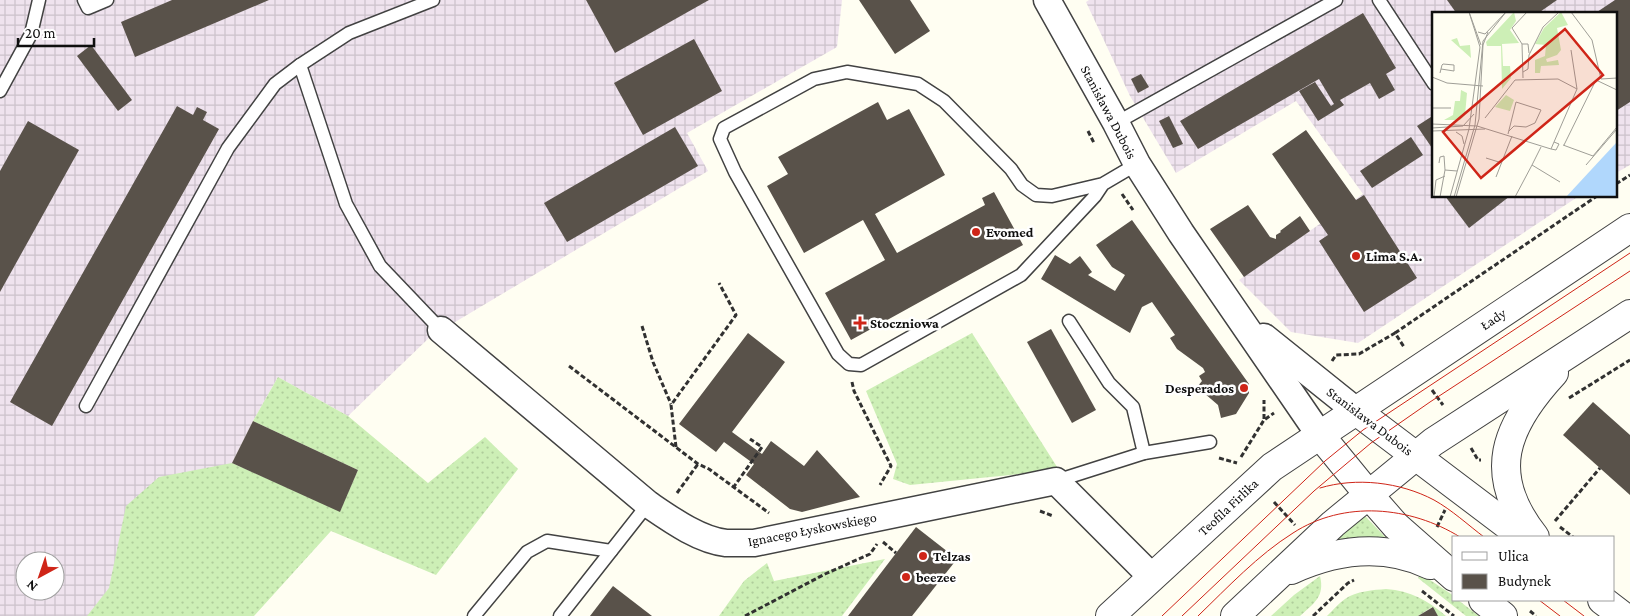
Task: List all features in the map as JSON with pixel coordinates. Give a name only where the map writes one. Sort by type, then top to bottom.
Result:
[{"type":"street","name":"Stanisława Dubois","points":[[1047,0],[1137,164],[1181,233],[1320,434],[1368,494],[1410,540],[1452,575]]},
{"type":"street","name":"Łady","points":[[1355,410],[1630,228]]},
{"type":"street","name":"Stanisława Dubois","points":[[1226,297],[1263,335],[1316,379],[1522,536]]},
{"type":"street","points":[[1235,616],[1332,524],[1415,455],[1456,426],[1580,348],[1630,314]]},
{"type":"street","name":"Ignacego Łyskowskiego","points":[[441,330],[648,504],[673,521],[698,534],[724,542],[754,543],[1056,480]]},
{"type":"street","points":[[1544,530],[1520,516],[1511,493],[1506,470],[1509,442],[1519,419],[1532,399],[1555,372],[1580,348]]},
{"type":"street","name":"Teofila Firlika","points":[[1110,616],[1264,473],[1355,410]]},
{"type":"street","points":[[1056,480],[1152,577]]},
{"type":"street","points":[[1271,582],[1317,558],[1338,553],[1368,551],[1411,557],[1430,564],[1452,576]]},
{"type":"street","points":[[1484,601],[1503,616]]},
{"type":"street","points":[[1603,601],[1623,616]]},
{"type":"lane","points":[[0,91],[31,34],[39,0]]},
{"type":"lane","points":[[84,0],[88,8],[107,0]]},
{"type":"lane","points":[[86,406],[228,148],[275,84],[300,64],[349,33],[434,0]]},
{"type":"lane","points":[[1116,123],[1336,0]]},
{"type":"lane","points":[[1379,0],[1432,81]]},
{"type":"lane","points":[[300,64],[346,204],[380,266],[441,330]]},
{"type":"lane","points":[[1103,184],[1096,196],[1021,275],[874,359],[861,365],[849,364],[838,354],[734,172],[720,139],[724,128],[814,79],[847,72],[918,84],[944,101],[1022,185],[1036,195],[1052,196],[1103,184],[1137,164]]},
{"type":"lane","points":[[1069,321],[1109,383],[1133,407],[1144,453]]},
{"type":"lane","points":[[1056,480],[1144,453],[1210,442]]},
{"type":"lane","points":[[560,616],[648,504]]},
{"type":"lane","points":[[474,616],[527,552],[547,541],[611,551]]},
{"type":"path","points":[[1618,183],[1630,175]]},
{"type":"path","points":[[1316,379],[1336,355],[1360,354],[1395,333],[1595,198]]},
{"type":"path","points":[[671,404],[736,314],[719,283]]},
{"type":"path","points":[[881,324],[884,329]]},
{"type":"path","points":[[642,326],[653,362],[671,404],[676,448]]},
{"type":"path","points":[[1395,333],[1478,460]]},
{"type":"path","points":[[1562,403],[1630,360]]},
{"type":"path","points":[[849,364],[854,391],[891,466],[880,485]]},
{"type":"path","points":[[569,366],[676,448],[698,464],[709,469],[729,485]]},
{"type":"path","points":[[1214,456],[1237,463],[1264,420]]},
{"type":"path","points":[[733,488],[762,447],[750,439]]},
{"type":"path","points":[[681,488],[698,464]]},
{"type":"path","points":[[1544,530],[1600,468]]},
{"type":"path","points":[[1437,529],[1448,503]]},
{"type":"path","points":[[1039,511],[1056,516]]},
{"type":"path","points":[[745,616],[825,574],[870,554],[880,539],[896,553]]},
{"type":"path","points":[[1314,616],[1348,582],[1359,578]]},
{"type":"path","points":[[1420,590],[1454,616]]},
{"type":"shaded area","points":[[0,0],[842,0],[837,47],[687,133],[708,171],[430,337],[348,416],[278,377],[150,616],[0,616]]},
{"type":"shaded area","points":[[1089,0],[1630,0],[1630,165],[1618,172],[1618,12],[1432,12],[1432,198],[1576,198],[1358,343],[1291,332],[1239,280],[1363,194],[1296,101],[1176,173],[1130,96],[1086,2]]},
{"type":"green space","points":[[972,333],[1059,470],[910,485],[893,479],[897,464],[866,391]]},
{"type":"green space","points":[[278,377],[348,416],[428,483],[485,437],[518,469],[436,575],[331,531],[254,616],[87,616],[109,588],[126,506],[159,477],[232,463],[340,511],[358,470],[253,421]]},
{"type":"green space","points":[[1365,516],[1387,539],[1336,543],[1337,539],[1361,517]]},
{"type":"green space","points":[[885,559],[842,616],[719,616],[744,581],[767,563],[774,581]]},
{"type":"green space","points":[[1421,574],[1452,595],[1452,601],[1459,601],[1479,616],[1466,616],[1418,578]]},
{"type":"green space","points":[[1320,576],[1320,594],[1314,603],[1300,616],[1271,616],[1294,595]]},
{"type":"green space","points":[[1386,589],[1418,597],[1446,616],[1438,616],[1432,607],[1418,616],[1327,616],[1340,602],[1349,596],[1365,591]]},
{"type":"building","points":[[172,0],[269,0],[135,57],[121,22]]},
{"type":"building","points":[[586,0],[709,0],[615,53]]},
{"type":"building","points":[[859,0],[910,0],[930,31],[895,54]]},
{"type":"building","points":[[1447,0],[1557,0],[1540,12],[1456,12]]},
{"type":"building","points":[[1615,0],[1630,0],[1630,102],[1618,110],[1618,12],[1597,12]]},
{"type":"building","points":[[1363,13],[1396,68],[1386,74],[1395,90],[1379,99],[1370,83],[1340,100],[1344,105],[1318,121],[1299,91],[1315,82],[1331,106],[1334,104],[1319,79],[1198,149],[1180,121]]},
{"type":"building","points":[[694,39],[722,91],[643,135],[614,83]]},
{"type":"building","points":[[91,45],[132,100],[118,111],[77,56]]},
{"type":"building","points":[[1141,74],[1149,87],[1138,93],[1131,79]]},
{"type":"building","name":"Evomed","points":[[878,102],[887,120],[909,109],[945,175],[875,214],[897,253],[985,205],[982,198],[994,192],[1023,245],[851,340],[825,293],[885,260],[863,220],[804,253],[767,186],[788,174],[778,157]]},
{"type":"building","points":[[177,106],[193,115],[197,107],[207,112],[203,120],[219,129],[52,426],[10,402]]},
{"type":"building","points":[[1169,116],[1183,144],[1173,148],[1159,121]]},
{"type":"building","points":[[1432,116],[1432,148],[1417,126]]},
{"type":"building","points":[[28,121],[79,150],[0,292],[0,171]]},
{"type":"building","points":[[675,127],[698,166],[567,242],[544,203]]},
{"type":"building","points":[[1306,130],[1356,200],[1364,195],[1417,278],[1364,312],[1319,241],[1328,235],[1272,154]]},
{"type":"building","points":[[1411,137],[1423,155],[1372,188],[1360,171]]},
{"type":"building","points":[[1446,198],[1507,198],[1469,228]]},
{"type":"building","points":[[1248,205],[1270,237],[1276,239],[1276,235],[1280,231],[1300,216],[1310,231],[1244,277],[1210,229]]},
{"type":"building","points":[[1132,220],[1249,384],[1249,393],[1236,414],[1221,418],[1218,405],[1197,387],[1202,381],[1199,376],[1205,372],[1203,368],[1177,349],[1170,338],[1175,335],[1152,302],[1142,307],[1130,333],[1041,279],[1055,255],[1070,264],[1080,256],[1092,272],[1088,275],[1115,291],[1125,275],[1112,267],[1096,245]]},
{"type":"building","points":[[1051,329],[1096,410],[1072,423],[1027,342]]},
{"type":"building","points":[[748,333],[785,362],[732,432],[762,454],[771,441],[804,466],[817,450],[860,497],[802,512],[790,509],[746,475],[754,464],[724,442],[716,452],[679,424]]},
{"type":"building","points":[[1593,402],[1630,435],[1630,495],[1563,435]]},
{"type":"building","points":[[253,421],[358,470],[340,512],[232,463]]},
{"type":"building","points":[[916,527],[957,559],[912,616],[848,616]]},
{"type":"building","points":[[613,586],[652,616],[590,616]]},
{"type":"building","points":[[1433,607],[1438,616],[1418,616]]},
{"type":"tram line","points":[[1162,616],[1325,461],[1363,430],[1630,253]]},
{"type":"tram line","points":[[1182,616],[1314,491],[1371,443],[1430,402],[1630,271]]},
{"type":"tram line","points":[[1320,488],[1363,482],[1392,485],[1407,489],[1441,504],[1483,536]]},
{"type":"tram line","points":[[1198,616],[1244,572],[1280,542],[1313,522],[1334,515],[1377,511],[1399,513],[1441,527],[1458,536]]},
{"type":"tram line","points":[[1540,601],[1560,616]]},
{"type":"tram line","points":[[1564,601],[1584,616]]},
{"type":"place","name":"Evomed","points":[[976,232]]},
{"type":"place","name":"Lima S.A.","points":[[1356,256]]},
{"type":"place","name":"Stoczniowa","points":[[860,323]]},
{"type":"place","name":"Desperados","points":[[1244,388]]},
{"type":"place","name":"Telzas","points":[[923,556]]},
{"type":"place","name":"beezee","points":[[906,577]]}]
